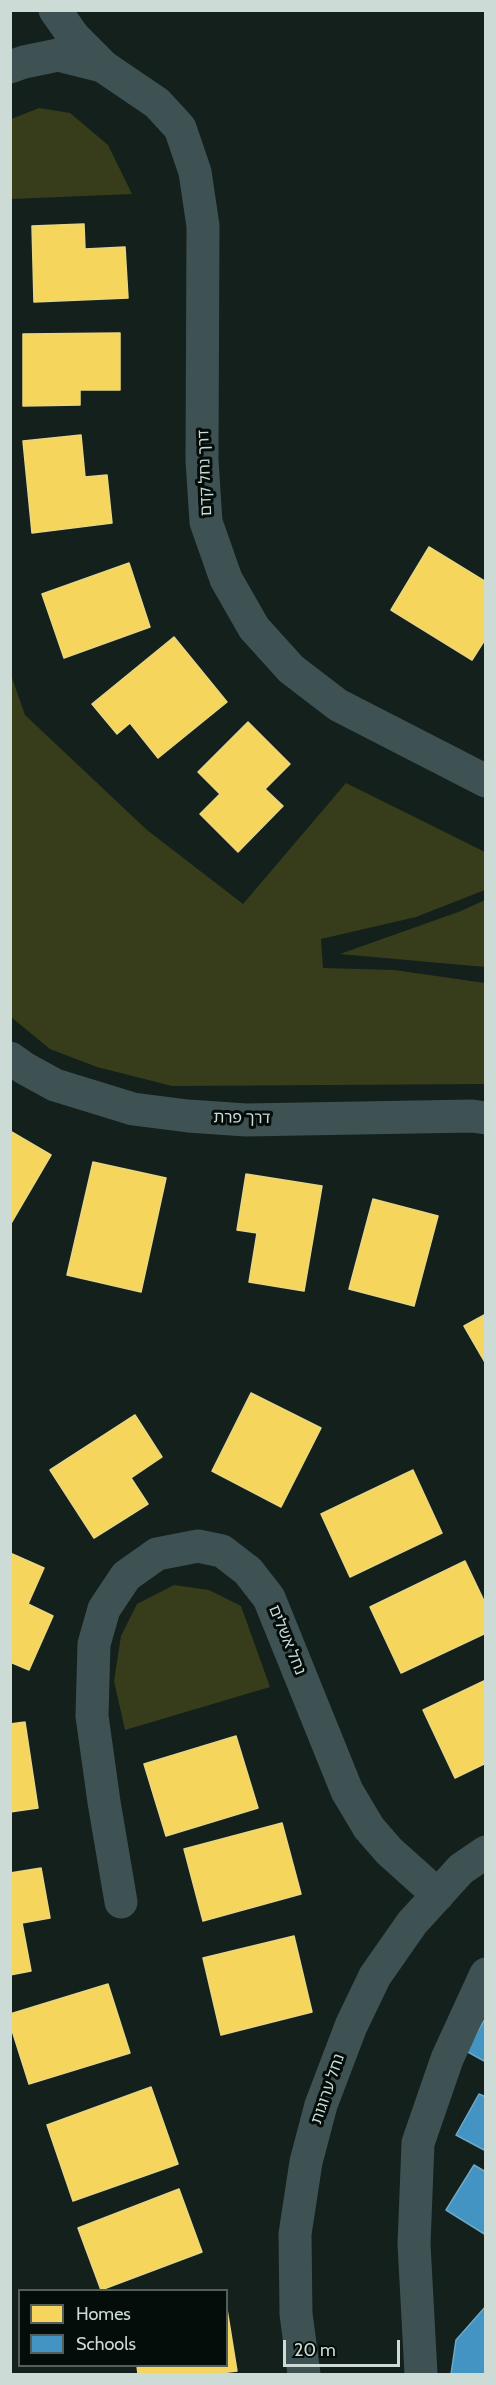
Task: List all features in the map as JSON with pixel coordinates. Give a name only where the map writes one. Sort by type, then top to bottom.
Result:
[{"type":"street","name":"דרך נחל קדם","points":[[55,10],[74,37],[104,66],[157,103],[180,128],[195,172],[203,226],[202,460],[206,522],[226,579],[254,628],[291,669],[328,698],[486,781]]},
{"type":"street","name":"דרך נחל קדם","points":[[10,67],[58,56],[104,66]]},
{"type":"street","name":"דרך פרת","points":[[10,1058],[56,1085],[133,1109],[188,1116],[246,1120],[472,1116],[486,1118]]},
{"type":"street","name":"נחל אשלים","points":[[121,1902],[92,1716],[94,1644],[104,1609],[126,1576],[157,1554],[198,1546],[222,1551],[248,1570],[269,1598],[347,1791],[369,1828],[389,1851],[438,1895]]},
{"type":"street","name":"נחל ערוגות","points":[[304,2374],[296,2314],[295,2234],[306,2162],[321,2105],[351,2026],[375,1977],[412,1923],[461,1869],[486,1852]]},
{"type":"street","points":[[421,2374],[414,2244],[418,2143],[447,2059],[486,1974]]},
{"type":"green space","points":[[39,108],[70,113],[108,145],[132,194],[11,199],[11,119]]},
{"type":"green space","points":[[10,672],[25,715],[147,830],[243,904],[346,783],[485,852],[485,890],[416,917],[321,939],[323,968],[394,970],[485,983],[485,1084],[172,1086],[97,1067],[50,1049],[11,1017]]},
{"type":"green space","points":[[485,900],[485,967],[340,954],[461,911]]},
{"type":"green space","points":[[174,1585],[209,1590],[241,1606],[270,1687],[125,1730],[114,1681],[121,1636],[137,1604]]},
{"type":"building: Homes","points":[[84,224],[85,249],[125,247],[128,298],[34,302],[32,226]]},
{"type":"building: Homes","points":[[120,333],[120,390],[80,390],[80,405],[23,406],[23,334]]},
{"type":"building: Homes","points":[[81,435],[85,477],[107,475],[112,523],[32,533],[23,441]]},
{"type":"building: Homes","points":[[429,547],[486,582],[486,638],[472,660],[391,610]]},
{"type":"building: Homes","points":[[129,563],[150,627],[64,658],[42,594]]},
{"type":"building: Homes","points":[[174,637],[227,702],[158,758],[130,723],[117,734],[92,704]]},
{"type":"building: Homes","points":[[248,722],[290,764],[265,789],[283,806],[238,852],[200,814],[220,794],[198,772]]},
{"type":"building: Homes","points":[[10,1131],[51,1155],[10,1225]]},
{"type":"building: Homes","points":[[93,1162],[166,1178],[141,1292],[67,1275]]},
{"type":"building: Homes","points":[[246,1174],[322,1186],[304,1291],[249,1282],[257,1233],[237,1230]]},
{"type":"building: Homes","points":[[373,1199],[438,1216],[414,1306],[349,1289]]},
{"type":"building: Homes","points":[[486,1314],[486,1364],[464,1326]]},
{"type":"building: Homes","points":[[251,1393],[321,1428],[281,1507],[212,1471]]},
{"type":"building: Homes","points":[[135,1415],[162,1457],[131,1478],[148,1504],[94,1538],[50,1470]]},
{"type":"building: Homes","points":[[413,1470],[442,1533],[350,1577],[321,1514]]},
{"type":"building: Homes","points":[[10,1553],[44,1568],[28,1604],[53,1616],[29,1670],[10,1662]]},
{"type":"building: Homes","points":[[465,1561],[486,1605],[486,1633],[401,1673],[370,1607]]},
{"type":"building: Homes","points":[[486,1680],[486,1763],[455,1778],[423,1710]]},
{"type":"building: Homes","points":[[25,1722],[38,1808],[10,1812],[10,1724]]},
{"type":"building: Homes","points":[[236,1736],[258,1808],[166,1836],[144,1764]]},
{"type":"building: Homes","points":[[282,1823],[301,1894],[203,1921],[184,1849]]},
{"type":"building: Homes","points":[[41,1868],[50,1918],[22,1923],[31,1971],[10,1975],[10,1873]]},
{"type":"building: Homes","points":[[294,1936],[312,2012],[221,2035],[203,1958]]},
{"type":"building: Homes","points":[[108,1984],[130,2053],[29,2084],[10,2024],[10,2014]]},
{"type":"building: Homes","points":[[151,2087],[178,2164],[73,2201],[47,2125]]},
{"type":"building: Homes","points":[[179,2189],[202,2252],[101,2289],[78,2228]]},
{"type":"building: Homes","points":[[228,2315],[237,2371],[212,2374],[138,2374],[137,2367],[228,2367]]},
{"type":"building: Schools","points":[[486,2017],[486,2062],[466,2051]]},
{"type":"building: Schools","points":[[479,2094],[486,2097],[486,2151],[456,2135]]},
{"type":"building: Schools","points":[[474,2165],[486,2172],[486,2235],[446,2210]]},
{"type":"building: Schools","points":[[486,2306],[486,2374],[451,2374],[456,2340]]}]
